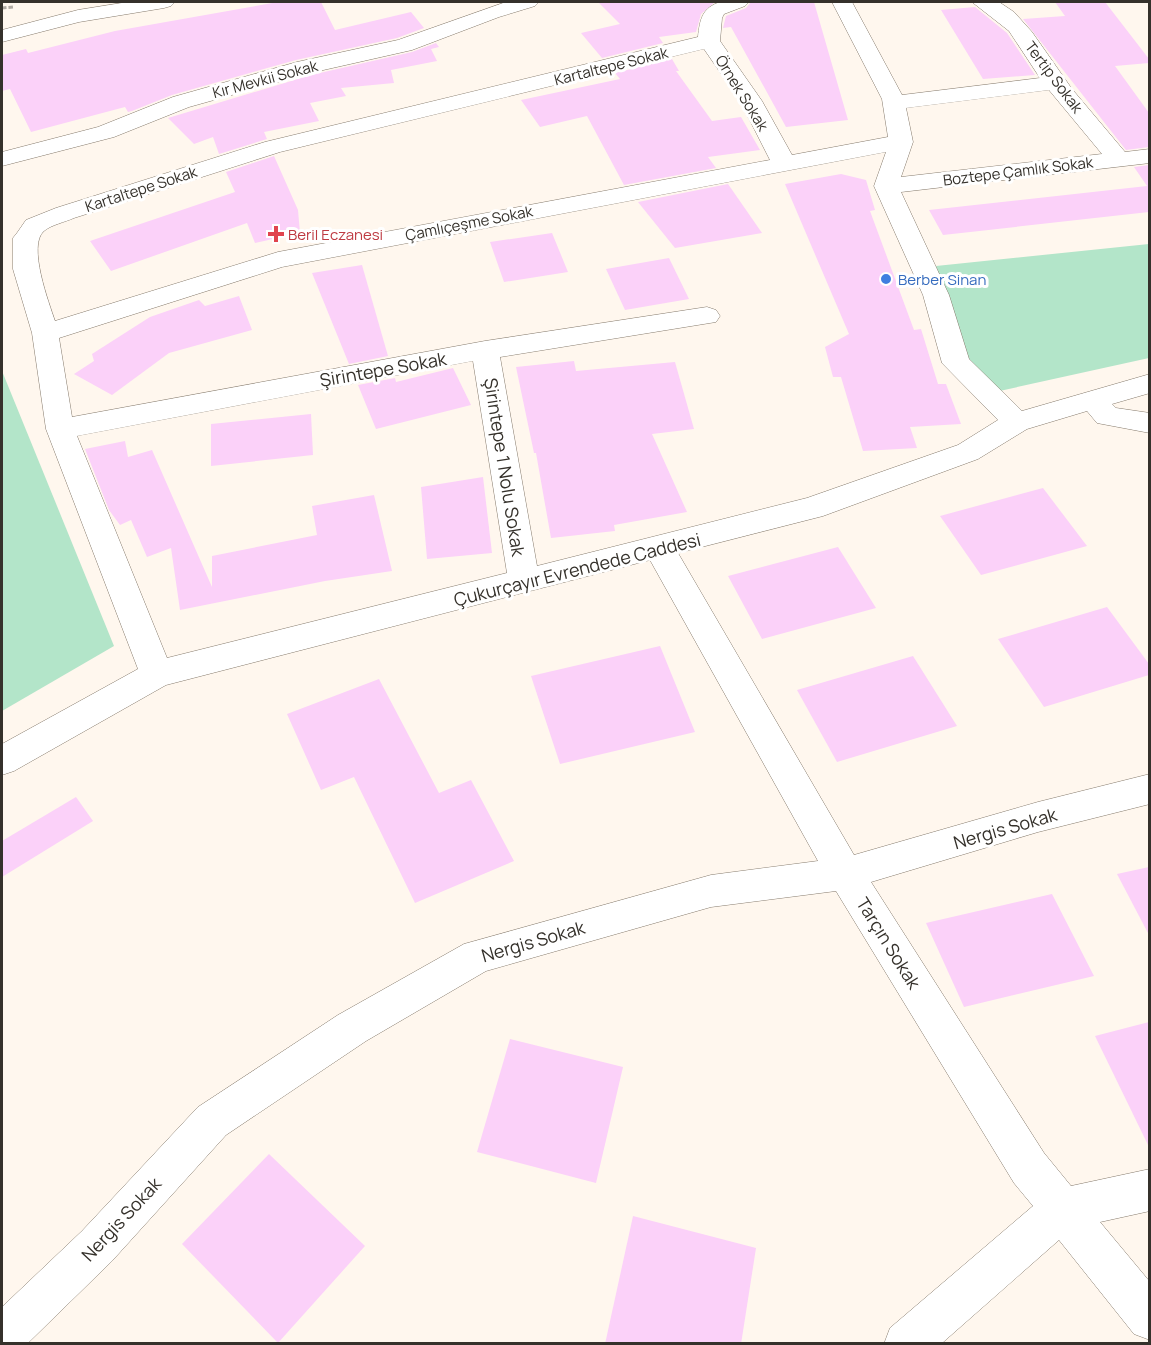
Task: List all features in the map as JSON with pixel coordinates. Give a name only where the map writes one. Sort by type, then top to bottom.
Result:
[{"type":"street","points":[[2,36],[78,16],[164,2]]},
{"type":"street","name":"Kır Mevkii Sokak","points":[[4,161],[106,132],[181,102],[305,67],[404,45],[491,12],[528,2]]},
{"type":"street","name":"Örnek Sokak","points":[[738,2],[717,10],[711,18],[709,41],[751,101],[784,163]]},
{"type":"street","points":[[842,2],[894,104],[901,142],[886,186],[936,295],[956,363],[1017,422]]},
{"type":"street","name":"Tertip Sokak","points":[[983,2],[1000,8],[1016,26],[1055,83],[1119,159]]},
{"type":"street","name":"Kartaltepe Sokak","points":[[157,675],[60,429],[45,333],[26,269],[26,238],[35,225],[65,213],[273,147],[709,41]]},
{"type":"street","points":[[894,104],[1055,83]]},
{"type":"street","name":"Çamlıçeşme Sokak","points":[[45,333],[278,260],[901,142]]},
{"type":"street","name":"Boztepe Çamlık Sokak","points":[[886,186],[1149,156]]},
{"type":"street","name":"Şirintepe Sokak","points":[[60,429],[486,350],[707,316]]},
{"type":"street","name":"Şirintepe 1 Nolu Sokak","points":[[486,350],[524,583]]},
{"type":"street","name":"Çukurçayır Evrendede Caddesi","points":[[2,761],[157,675],[524,583],[823,504],[968,452],[1017,422],[1149,383]]},
{"type":"street","points":[[1092,398],[1107,416],[1149,423]]},
{"type":"street","name":"Tarçın Sokak","points":[[659,548],[820,833],[1029,1168],[1149,1318]]},
{"type":"street","name":"Nergis Sokak","points":[[2,1337],[97,1246],[212,1121],[352,1028],[477,956],[711,891],[845,874],[1038,817],[1149,789]]},
{"type":"street","points":[[906,1344],[1062,1209],[1149,1191]]},
{"type":"green space","points":[[1149,244],[1149,358],[995,392],[971,365],[936,266]]},
{"type":"green space","points":[[2,371],[114,646],[2,711]]},
{"type":"building","points":[[278,2],[321,2],[335,30],[411,12],[424,28],[397,38],[296,60],[172,95],[132,111],[128,112],[125,107],[31,132],[10,89],[2,91],[2,55],[26,49],[28,53],[115,31]]},
{"type":"building","points":[[598,2],[715,2],[701,14],[696,32],[659,37],[663,43],[602,58],[581,33],[620,24]]},
{"type":"building","points":[[751,2],[814,2],[848,120],[786,127],[731,27],[723,28],[726,16],[746,8]]},
{"type":"building","points":[[1055,2],[1105,2],[1149,59],[1149,63],[1115,66],[1149,113],[1149,147],[1126,150],[1023,19],[1065,16]]},
{"type":"building","points":[[975,7],[1007,33],[1035,75],[983,79],[941,10]]},
{"type":"building","points":[[436,43],[439,47],[431,49],[437,61],[391,70],[394,83],[341,88],[346,96],[310,103],[319,121],[264,132],[267,139],[219,154],[213,137],[194,144],[168,118],[311,75],[412,52]]},
{"type":"building","points":[[672,59],[679,71],[676,71],[712,121],[741,117],[760,150],[708,157],[716,168],[624,185],[587,116],[540,127],[521,100],[620,79],[615,73]]},
{"type":"building","points":[[274,156],[298,210],[300,233],[255,243],[247,223],[111,271],[90,241],[235,192],[226,172]]},
{"type":"building","points":[[1149,165],[1149,212],[943,235],[929,210],[1147,186],[1134,167]]},
{"type":"building","points":[[841,174],[866,180],[875,210],[870,211],[914,330],[921,329],[938,384],[946,384],[961,424],[910,427],[917,448],[863,451],[841,377],[833,377],[825,347],[849,334],[785,184]]},
{"type":"building","points":[[728,184],[762,233],[675,248],[638,202]]},
{"type":"building","points":[[552,233],[568,272],[504,282],[490,242]]},
{"type":"building","points":[[669,258],[689,299],[625,310],[606,269]]},
{"type":"building","points":[[362,265],[388,356],[349,364],[312,273]]},
{"type":"building","points":[[239,296],[252,330],[169,353],[112,395],[74,374],[94,361],[92,354],[150,317],[199,300],[205,306]]},
{"type":"building","points":[[574,361],[576,371],[675,362],[694,429],[652,434],[687,512],[614,525],[615,531],[551,538],[536,453],[534,453],[516,367]]},
{"type":"building","points":[[453,368],[471,405],[376,429],[358,385],[395,378],[396,382]]},
{"type":"building","points":[[311,414],[313,455],[211,466],[211,424]]},
{"type":"building","points":[[125,441],[128,457],[152,450],[212,587],[212,556],[317,535],[312,506],[374,495],[392,571],[325,581],[180,610],[171,548],[147,557],[131,520],[120,525],[109,510],[85,449]]},
{"type":"building","points":[[483,477],[492,553],[427,559],[421,487]]},
{"type":"building","points":[[1043,488],[1087,546],[981,575],[940,516]]},
{"type":"building","points":[[838,547],[876,608],[762,639],[728,576]]},
{"type":"building","points":[[1107,607],[1149,664],[1149,675],[1044,707],[998,639]]},
{"type":"building","points":[[660,646],[695,732],[560,764],[531,676]]},
{"type":"building","points":[[913,656],[957,726],[837,762],[797,690]]},
{"type":"building","points":[[379,679],[439,793],[471,780],[514,861],[415,903],[354,777],[321,790],[287,714]]},
{"type":"building","points":[[76,797],[93,821],[2,877],[2,841]]},
{"type":"building","points":[[1149,867],[1149,935],[1117,874]]},
{"type":"building","points":[[1052,894],[1094,976],[964,1007],[926,923]]},
{"type":"building","points":[[1149,1022],[1149,1147],[1095,1036]]},
{"type":"building","points":[[510,1039],[623,1067],[596,1183],[477,1152]]},
{"type":"building","points":[[269,1154],[365,1246],[278,1343],[182,1244]]},
{"type":"building","points":[[633,1216],[756,1248],[741,1344],[605,1344]]},
{"type":"place","name":"Beril Eczanesi","points":[[276,234]]},
{"type":"place","name":"Berber Sinan","points":[[886,279]]}]
